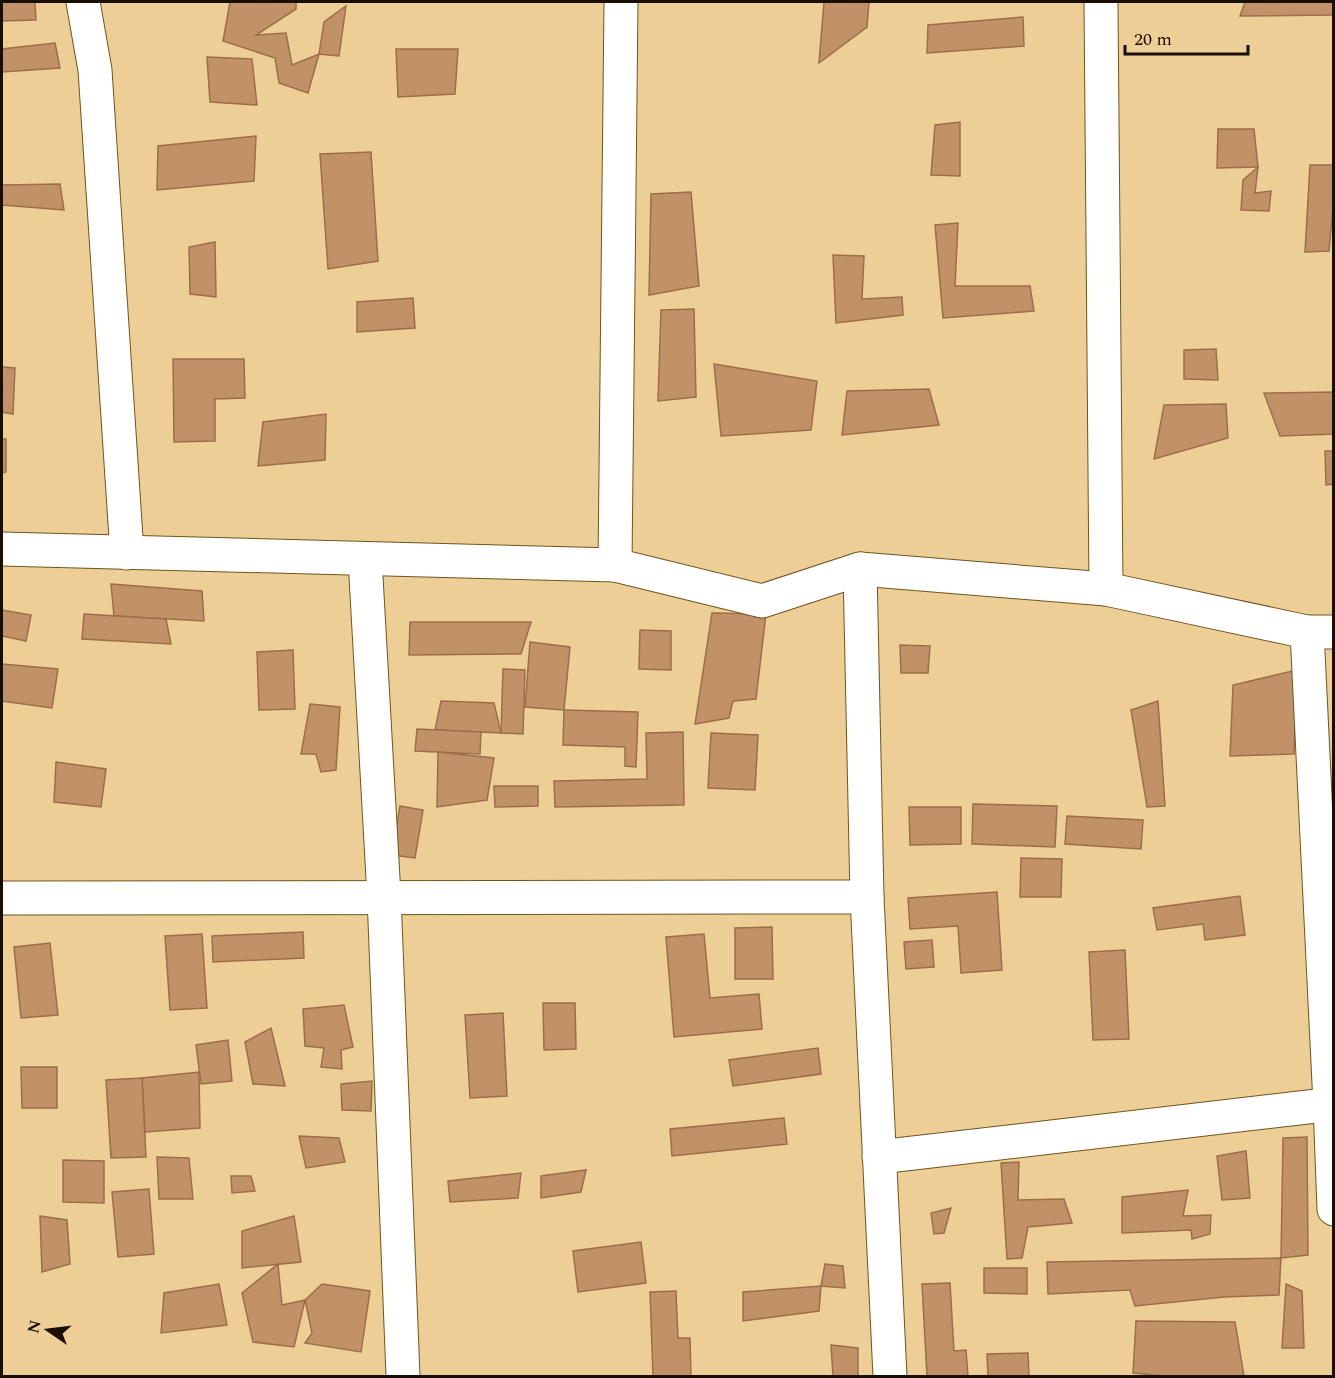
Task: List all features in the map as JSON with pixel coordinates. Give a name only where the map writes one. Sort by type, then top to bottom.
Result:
[{"type":"street","points":[[83,2],[95,70],[127,553]]},
{"type":"street","points":[[615,565],[621,2]]},
{"type":"street","points":[[1101,2],[1106,589]]},
{"type":"street","points":[[2,549],[615,565],[762,601],[860,569],[1106,589],[1320,632],[1334,1209]]},
{"type":"street","points":[[364,559],[384,897],[403,1377]]},
{"type":"street","points":[[860,569],[867,897],[891,1377]]},
{"type":"street","points":[[2,898],[867,897]]},
{"type":"street","points":[[879,1157],[1332,1104]]},
{"type":"building","points":[[2,2],[35,2],[36,20],[2,21]]},
{"type":"building","points":[[230,2],[296,2],[296,9],[256,35],[286,33],[292,65],[319,54],[308,93],[279,83],[275,58],[223,41]]},
{"type":"building","points":[[824,2],[869,2],[867,27],[819,63]]},
{"type":"building","points":[[1245,2],[1334,2],[1334,15],[1240,16]]},
{"type":"building","points":[[346,6],[339,56],[319,54],[324,22]]},
{"type":"building","points":[[1023,17],[1024,46],[927,53],[928,25]]},
{"type":"building","points":[[55,43],[60,68],[2,72],[2,49]]},
{"type":"building","points":[[396,49],[458,49],[455,94],[398,97]]},
{"type":"building","points":[[207,57],[252,59],[257,105],[210,102]]},
{"type":"building","points":[[960,122],[960,176],[931,175],[935,125]]},
{"type":"building","points":[[1218,129],[1254,129],[1258,167],[1217,168]]},
{"type":"building","points":[[256,136],[254,181],[157,190],[158,146]]},
{"type":"building","points":[[371,152],[378,261],[328,269],[320,154]]},
{"type":"building","points":[[1310,165],[1334,165],[1329,251],[1305,252]]},
{"type":"building","points":[[1258,167],[1255,193],[1271,191],[1269,211],[1241,210],[1243,180]]},
{"type":"building","points":[[60,184],[64,210],[2,205],[2,185]]},
{"type":"building","points":[[691,192],[699,286],[649,295],[651,194]]},
{"type":"building","points":[[958,223],[955,286],[1030,286],[1034,311],[943,318],[935,225]]},
{"type":"building","points":[[215,242],[216,297],[190,294],[189,247]]},
{"type":"building","points":[[833,255],[864,256],[862,299],[902,297],[903,315],[836,323]]},
{"type":"building","points":[[413,298],[415,328],[357,332],[357,302]]},
{"type":"building","points":[[694,309],[696,397],[658,401],[661,310]]},
{"type":"building","points":[[1216,349],[1218,380],[1184,379],[1184,350]]},
{"type":"building","points":[[173,359],[244,359],[245,398],[215,399],[215,441],[174,442]]},
{"type":"building","points":[[714,364],[817,381],[811,430],[721,436]]},
{"type":"building","points":[[2,367],[15,368],[13,414],[2,412]]},
{"type":"building","points":[[929,389],[939,425],[842,435],[847,391]]},
{"type":"building","points":[[1334,392],[1334,434],[1280,436],[1264,393]]},
{"type":"building","points":[[1226,404],[1228,438],[1154,459],[1164,405]]},
{"type":"building","points":[[326,414],[325,460],[258,466],[263,422]]},
{"type":"building","points":[[2,439],[6,439],[6,472],[2,473]]},
{"type":"building","points":[[1325,451],[1334,451],[1334,484],[1326,485]]},
{"type":"building","points":[[111,584],[202,591],[204,621],[114,616]]},
{"type":"building","points":[[2,610],[31,615],[26,641],[2,636]]},
{"type":"building","points":[[712,613],[766,614],[756,699],[733,701],[729,718],[695,724]]},
{"type":"building","points":[[84,614],[166,619],[171,644],[82,639]]},
{"type":"building","points":[[410,622],[531,622],[521,654],[409,655]]},
{"type":"building","points":[[640,630],[671,631],[671,670],[639,669]]},
{"type":"building","points":[[530,642],[570,647],[564,710],[525,707]]},
{"type":"building","points":[[900,645],[930,646],[928,673],[901,673]]},
{"type":"building","points":[[293,650],[295,709],[259,710],[257,652]]},
{"type":"building","points":[[2,664],[58,669],[52,708],[2,701]]},
{"type":"building","points":[[503,669],[525,670],[523,734],[501,733]]},
{"type":"building","points":[[1297,670],[1294,754],[1230,756],[1233,685]]},
{"type":"building","points":[[441,701],[494,703],[501,733],[435,730]]},
{"type":"building","points":[[1158,701],[1165,806],[1147,807],[1131,710]]},
{"type":"building","points":[[310,704],[340,707],[336,770],[321,772],[316,754],[301,754]]},
{"type":"building","points":[[564,710],[638,712],[636,767],[625,766],[625,747],[563,745]]},
{"type":"building","points":[[417,729],[481,732],[480,754],[415,751]]},
{"type":"building","points":[[683,732],[684,805],[555,807],[554,781],[647,779],[646,733]]},
{"type":"building","points":[[711,733],[758,735],[755,790],[708,788]]},
{"type":"building","points":[[438,752],[494,758],[487,800],[437,807]]},
{"type":"building","points":[[56,762],[106,769],[101,807],[54,802]]},
{"type":"building","points":[[494,786],[538,786],[538,806],[495,807]]},
{"type":"building","points":[[973,804],[1057,806],[1055,847],[972,844]]},
{"type":"building","points":[[400,806],[423,810],[415,858],[392,855]]},
{"type":"building","points":[[909,807],[961,807],[961,844],[910,845]]},
{"type":"building","points":[[1067,816],[1143,820],[1141,849],[1065,844]]},
{"type":"building","points":[[1021,858],[1062,859],[1061,897],[1020,897]]},
{"type":"building","points":[[997,892],[1002,970],[961,973],[958,926],[910,929],[908,898]]},
{"type":"building","points":[[1240,896],[1245,935],[1205,940],[1203,924],[1157,930],[1153,908]]},
{"type":"building","points":[[772,927],[773,979],[735,979],[735,928]]},
{"type":"building","points":[[303,932],[304,958],[213,962],[212,936]]},
{"type":"building","points":[[202,934],[207,1008],[170,1010],[165,936]]},
{"type":"building","points":[[704,934],[710,998],[759,994],[762,1029],[674,1037],[666,937]]},
{"type":"building","points":[[932,940],[934,967],[906,969],[904,942]]},
{"type":"building","points":[[50,943],[58,1015],[21,1018],[14,947]]},
{"type":"building","points":[[1125,950],[1129,1039],[1093,1040],[1089,952]]},
{"type":"building","points":[[543,1003],[575,1003],[576,1049],[544,1050]]},
{"type":"building","points":[[344,1005],[353,1047],[341,1050],[342,1069],[321,1067],[324,1048],[305,1046],[303,1009]]},
{"type":"building","points":[[503,1013],[507,1096],[470,1098],[465,1015]]},
{"type":"building","points":[[271,1028],[285,1086],[253,1084],[245,1042]]},
{"type":"building","points":[[228,1040],[232,1081],[201,1084],[196,1045]]},
{"type":"building","points":[[818,1048],[821,1074],[733,1086],[729,1060]]},
{"type":"building","points":[[21,1067],[57,1067],[57,1108],[22,1108]]},
{"type":"building","points":[[199,1072],[200,1128],[145,1132],[142,1078]]},
{"type":"building","points":[[142,1078],[146,1157],[111,1158],[106,1080]]},
{"type":"building","points":[[372,1081],[371,1111],[342,1110],[341,1084]]},
{"type":"building","points":[[784,1118],[787,1144],[672,1156],[670,1129]]},
{"type":"building","points":[[299,1136],[339,1138],[345,1162],[306,1168]]},
{"type":"building","points":[[1307,1137],[1308,1255],[1281,1258],[1283,1138]]},
{"type":"building","points":[[1246,1151],[1250,1198],[1222,1200],[1217,1156]]},
{"type":"building","points":[[157,1157],[189,1158],[193,1199],[159,1199]]},
{"type":"building","points":[[63,1160],[104,1161],[104,1203],[63,1202]]},
{"type":"building","points":[[1019,1162],[1018,1200],[1064,1199],[1072,1223],[1028,1227],[1022,1258],[1007,1259],[1001,1163]]},
{"type":"building","points":[[586,1170],[581,1192],[541,1198],[541,1176]]},
{"type":"building","points":[[521,1173],[518,1198],[450,1202],[448,1181]]},
{"type":"building","points":[[231,1176],[251,1176],[255,1191],[232,1193]]},
{"type":"building","points":[[149,1189],[154,1254],[118,1257],[112,1192]]},
{"type":"building","points":[[1188,1190],[1183,1216],[1211,1215],[1210,1234],[1192,1239],[1191,1230],[1122,1233],[1122,1197]]},
{"type":"building","points":[[951,1208],[944,1233],[934,1234],[931,1213]]},
{"type":"building","points":[[40,1216],[67,1220],[70,1264],[42,1272]]},
{"type":"building","points":[[294,1216],[301,1262],[242,1268],[242,1231]]},
{"type":"building","points":[[641,1242],[646,1283],[578,1292],[573,1251]]},
{"type":"building","points":[[1281,1258],[1279,1295],[1224,1297],[1135,1306],[1130,1290],[1048,1294],[1047,1262]]},
{"type":"building","points":[[278,1264],[282,1305],[305,1300],[294,1347],[253,1342],[242,1293]]},
{"type":"building","points":[[825,1264],[843,1266],[845,1288],[821,1286]]},
{"type":"building","points":[[984,1268],[1027,1268],[1027,1294],[984,1293]]},
{"type":"building","points":[[950,1283],[954,1351],[966,1350],[968,1376],[927,1376],[922,1284]]},
{"type":"building","points":[[219,1284],[227,1325],[161,1333],[164,1293]]},
{"type":"building","points":[[322,1284],[370,1291],[361,1352],[305,1343],[312,1333],[305,1300]]},
{"type":"building","points":[[1286,1284],[1302,1291],[1304,1348],[1282,1348]]},
{"type":"building","points":[[821,1286],[819,1311],[743,1321],[743,1292]]},
{"type":"building","points":[[676,1291],[678,1338],[690,1338],[691,1376],[653,1376],[650,1292]]},
{"type":"building","points":[[1136,1321],[1235,1322],[1244,1376],[1165,1376],[1133,1373]]},
{"type":"building","points":[[831,1345],[858,1348],[858,1376],[833,1376]]},
{"type":"building","points":[[1028,1353],[1029,1376],[988,1376],[987,1354]]}]
